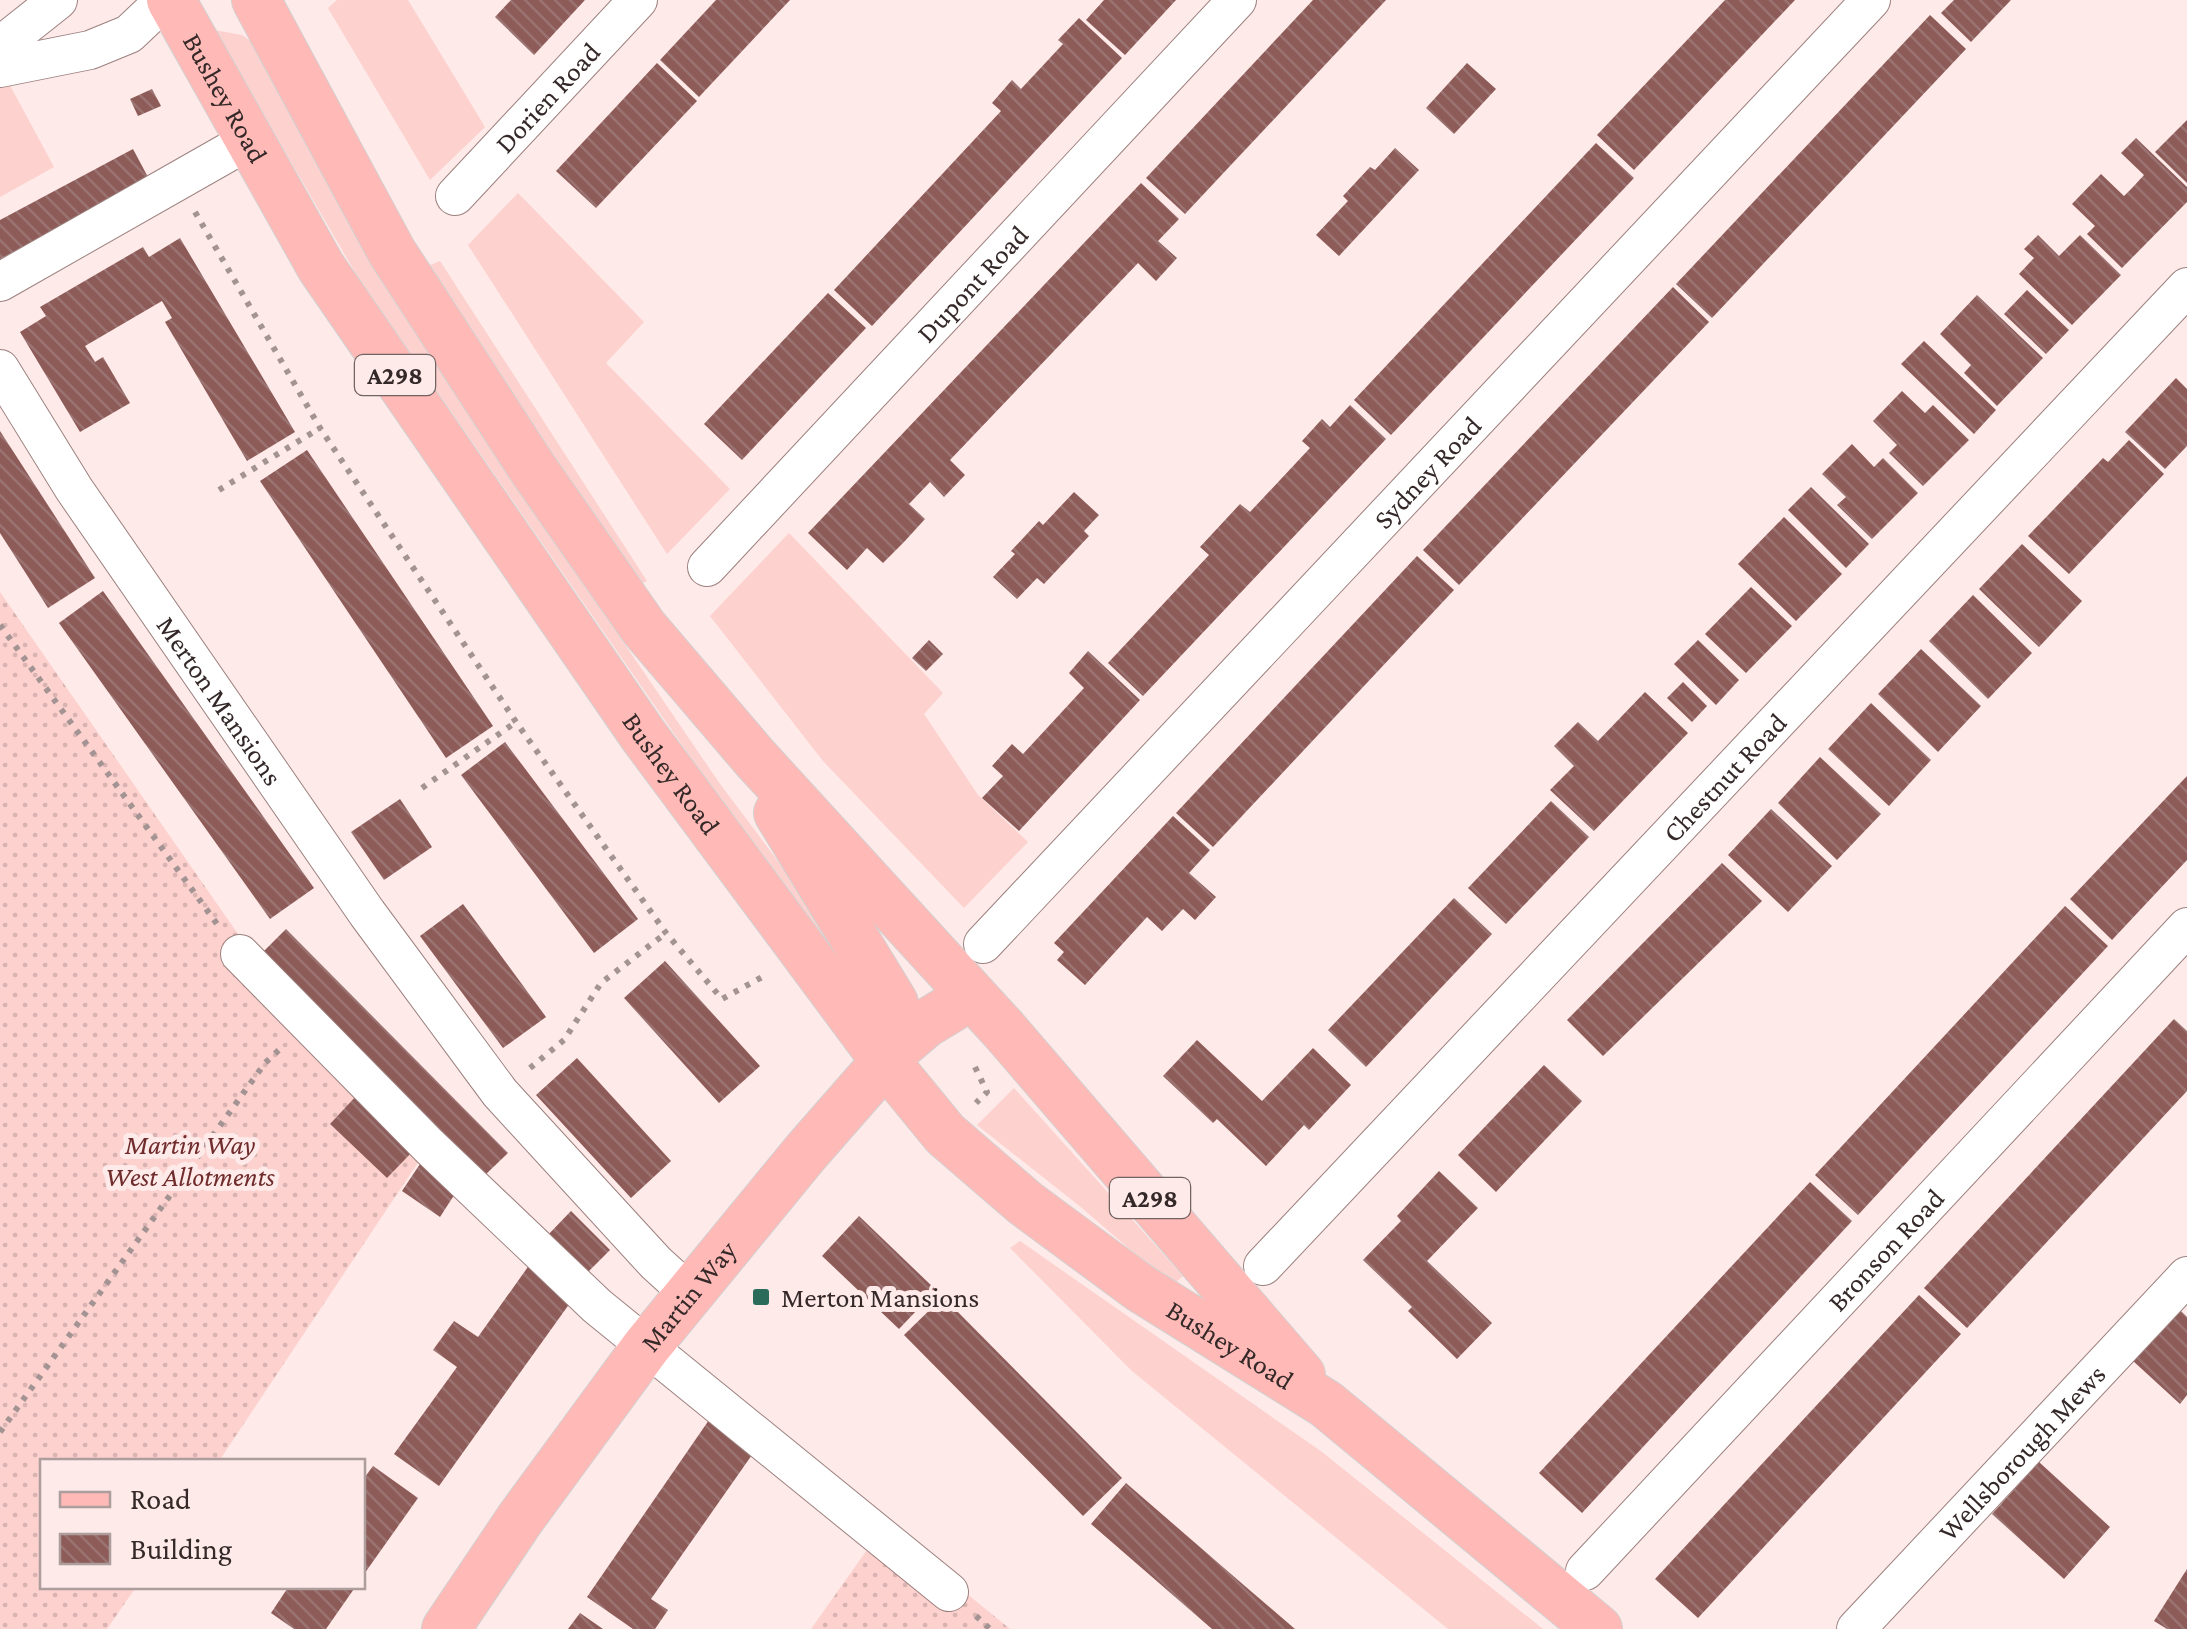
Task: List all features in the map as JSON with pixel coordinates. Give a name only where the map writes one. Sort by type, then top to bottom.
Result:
[{"type":"main road","name":"Bushey Road","points":[[168,0],[321,267],[643,736],[892,1054],[945,1134],[1025,1204],[1156,1299],[1326,1404],[1598,1629]]},
{"type":"main road","name":"Bushey Road","points":[[256,0],[392,252],[533,469],[644,628],[755,758],[1004,1030],[1326,1404]]},
{"type":"main road","name":"Bushey Road","points":[[755,758],[778,812],[894,1003],[892,1054]]},
{"type":"main road","name":"Martin Way","points":[[446,1629],[520,1518],[688,1293],[892,1054],[924,1024],[971,996]]},
{"type":"street","points":[[0,46],[58,0]]},
{"type":"street","points":[[0,68],[90,50],[129,34],[168,0]]},
{"type":"street","name":"Dorien Road","points":[[455,196],[638,0]]},
{"type":"street","name":"Dupont Road","points":[[707,566],[1238,0]]},
{"type":"street","name":"Sydney Road","points":[[983,944],[1871,0]]},
{"type":"street","points":[[0,282],[248,141]]},
{"type":"street","name":"Chestnut Road","points":[[1263,1266],[2187,287]]},
{"type":"street","name":"Merton Mansions","points":[[0,369],[97,522],[367,913],[500,1093],[688,1293]]},
{"type":"street","name":"Bronson Road","points":[[1585,1571],[2187,928]]},
{"type":"street","points":[[240,954],[428,1146],[597,1306],[949,1592]]},
{"type":"street","name":"Wellsborough Mews","points":[[1856,1629],[2187,1276]]},
{"type":"path","points":[[177,181],[320,428],[516,722],[666,933],[722,999],[764,976]]},
{"type":"path","points":[[219,490],[320,428]]},
{"type":"path","points":[[0,626],[240,954]]},
{"type":"path","points":[[422,788],[516,722]]},
{"type":"path","points":[[500,1093],[564,1040],[601,983],[666,933]]},
{"type":"path","points":[[0,1432],[265,1063],[308,1023]]},
{"type":"path","points":[[966,1113],[987,1092],[974,1066],[981,1052]]},
{"type":"green space","points":[[337,0],[408,0],[485,127],[430,180],[328,8]]},
{"type":"green space","points":[[214,30],[242,35],[258,46],[515,483],[720,784],[853,961],[844,965],[709,784],[359,279]]},
{"type":"green space","points":[[0,67],[54,167],[0,197]]},
{"type":"green space","points":[[518,193],[644,322],[606,363],[730,489],[667,554],[468,245]]},
{"type":"green space","points":[[440,261],[647,581],[635,586],[534,434],[430,265]]},
{"type":"green space","points":[[789,533],[943,693],[924,714],[978,795],[1028,842],[964,908],[823,761],[710,616]]},
{"type":"green space","name":"Martin Way West Allotments","points":[[0,592],[247,947],[435,1137],[220,1459],[40,1459],[40,1589],[135,1589],[107,1629],[0,1629]]},
{"type":"green space","points":[[1014,1088],[1183,1276],[1172,1286],[977,1125]]},
{"type":"green space","points":[[1020,1241],[1322,1452],[1543,1629],[1448,1629],[1132,1371],[1010,1248]]},
{"type":"green space","points":[[884,1526],[1010,1629],[811,1629]]},
{"type":"building","points":[[511,0],[585,0],[534,55],[495,17]]},
{"type":"building","points":[[716,0],[790,0],[699,97],[660,60]]},
{"type":"building","points":[[1104,0],[1176,0],[1125,55],[1086,20]]},
{"type":"building","points":[[1313,0],[1386,0],[1185,214],[1146,178]]},
{"type":"building","points":[[1725,0],[1795,0],[1634,170],[1597,135]]},
{"type":"building","points":[[1954,0],[2011,0],[1971,42],[1941,13]]},
{"type":"building","points":[[1930,15],[1966,49],[1712,318],[1676,284]]},
{"type":"building","points":[[1079,18],[1122,58],[872,326],[834,290],[1001,111],[992,103],[1012,80],[1021,89],[1063,44],[1058,40]]},
{"type":"building","points":[[657,63],[697,101],[596,208],[556,171]]},
{"type":"building","points":[[1467,63],[1496,89],[1454,134],[1426,108]]},
{"type":"building","points":[[152,89],[161,106],[138,116],[130,99]]},
{"type":"building","points":[[2187,120],[2187,183],[2155,152]]},
{"type":"building","points":[[2136,138],[2187,187],[2187,202],[2122,268],[2087,234],[2095,226],[2072,204],[2101,174],[2124,196],[2133,187],[2144,175],[2121,153]]},
{"type":"building","points":[[1596,143],[1634,178],[1391,435],[1354,400]]},
{"type":"building","points":[[1395,148],[1419,170],[1339,256],[1316,235],[1348,201],[1343,196]]},
{"type":"building","points":[[133,149],[149,179],[0,259],[0,220]]},
{"type":"building","points":[[1141,183],[1179,219],[1158,241],[1177,258],[1156,281],[1138,263],[950,460],[965,475],[944,497],[930,482],[909,504],[925,519],[904,542],[883,563],[867,548],[847,570],[808,533]]},
{"type":"building","points":[[2038,235],[2059,256],[2080,235],[2121,275],[2072,325],[2019,274],[2034,258],[2024,249]]},
{"type":"building","points":[[180,238],[295,432],[247,461],[165,322],[172,318],[162,301],[85,346],[95,362],[103,357],[130,403],[80,432],[20,332],[46,316],[40,307],[143,247],[149,257]]},
{"type":"building","points":[[1673,287],[1709,322],[1459,585],[1423,550]]},
{"type":"building","points":[[2027,290],[2069,330],[2046,354],[2004,314]]},
{"type":"building","points":[[828,293],[866,328],[742,460],[704,424]]},
{"type":"building","points":[[1977,295],[2043,358],[1997,406],[1964,373],[1971,365],[1940,334]]},
{"type":"building","points":[[1924,341],[1996,410],[1974,434],[1901,364]]},
{"type":"building","points":[[2176,378],[2187,389],[2187,446],[2165,469],[2125,432]]},
{"type":"building","points":[[1902,391],[1925,413],[1933,405],[1969,440],[1923,486],[1889,453],[1897,445],[1873,421]]},
{"type":"building","points":[[1350,405],[1386,439],[1143,696],[1108,663],[1209,555],[1200,547],[1240,504],[1250,512],[1310,448],[1302,441],[1322,419],[1330,427]]},
{"type":"building","points":[[0,431],[95,578],[48,608],[0,533]]},
{"type":"building","points":[[2129,440],[2164,474],[2069,574],[2028,536],[2103,458],[2108,462]]},
{"type":"building","points":[[1852,444],[1874,467],[1883,458],[1918,493],[1872,539],[1837,505],[1846,497],[1822,474]]},
{"type":"building","points":[[307,450],[493,726],[446,758],[260,481]]},
{"type":"building","points":[[1811,487],[1869,544],[1846,568],[1788,510]]},
{"type":"building","points":[[1074,492],[1099,515],[1084,531],[1089,536],[1044,584],[1037,578],[1017,599],[993,577],[1039,521],[1043,525]]},
{"type":"building","points":[[1784,517],[1842,574],[1796,621],[1738,564]]},
{"type":"building","points":[[2022,544],[2082,601],[2039,647],[1979,589]]},
{"type":"building","points":[[1417,556],[1454,590],[1213,847],[1176,813]]},
{"type":"building","points":[[1751,587],[1792,626],[1746,673],[1705,634]]},
{"type":"building","points":[[103,591],[314,888],[270,919],[59,623]]},
{"type":"building","points":[[1973,595],[2032,653],[1988,699],[1929,641]]},
{"type":"building","points":[[929,640],[943,654],[926,671],[912,658]]},
{"type":"building","points":[[1698,640],[1739,680],[1716,705],[1674,664]]},
{"type":"building","points":[[1921,649],[1981,706],[1938,752],[1878,694]]},
{"type":"building","points":[[1088,651],[1140,700],[1019,831],[982,798],[1003,776],[992,766],[1012,744],[1023,754],[1084,688],[1069,673]]},
{"type":"building","points":[[1683,682],[1707,706],[1692,722],[1667,698]]},
{"type":"building","points":[[1645,692],[1688,733],[1594,831],[1550,790],[1574,766],[1554,746],[1578,722],[1598,741]]},
{"type":"building","points":[[1871,703],[1931,760],[1889,806],[1828,749]]},
{"type":"building","points":[[505,742],[638,919],[594,953],[461,775]]},
{"type":"building","points":[[1820,757],[1881,814],[1837,860],[1778,803]]},
{"type":"building","points":[[2187,776],[2187,860],[2112,940],[2070,899]]},
{"type":"building","points":[[400,799],[432,847],[384,880],[351,832]]},
{"type":"building","points":[[1551,801],[1589,837],[1506,924],[1468,888]]},
{"type":"building","points":[[1771,809],[1832,866],[1788,912],[1728,855]]},
{"type":"building","points":[[1173,816],[1210,850],[1189,873],[1216,897],[1195,920],[1183,909],[1162,931],[1147,917],[1085,985],[1057,960],[1064,952],[1054,943]]},
{"type":"building","points":[[1722,863],[1762,901],[1603,1056],[1567,1020]]},
{"type":"building","points":[[1454,898],[1492,934],[1366,1067],[1328,1030]]},
{"type":"building","points":[[463,904],[546,1017],[503,1048],[420,936]]},
{"type":"building","points":[[2065,906],[2108,946],[1858,1215],[1815,1175]]},
{"type":"building","points":[[286,929],[508,1153],[484,1176],[262,953]]},
{"type":"building","points":[[665,961],[760,1066],[719,1103],[624,998]]},
{"type":"building","points":[[2174,1019],[2187,1031],[2187,1091],[1967,1328],[1924,1288]]},
{"type":"building","points":[[1197,1040],[1262,1101],[1313,1048],[1351,1085],[1309,1130],[1304,1125],[1266,1166],[1217,1119],[1213,1123],[1163,1076]]},
{"type":"building","points":[[577,1058],[671,1161],[631,1198],[536,1095]]},
{"type":"building","points":[[1544,1065],[1582,1101],[1496,1192],[1458,1155]]},
{"type":"building","points":[[358,1094],[415,1149],[387,1178],[330,1124]]},
{"type":"building","points":[[422,1161],[460,1186],[440,1217],[402,1191]]},
{"type":"building","points":[[1439,1171],[1478,1208],[1427,1261],[1492,1323],[1457,1359],[1408,1311],[1412,1307],[1363,1260],[1401,1221],[1397,1216]]},
{"type":"building","points":[[1810,1182],[1852,1221],[1582,1513],[1539,1473]]},
{"type":"building","points":[[571,1211],[610,1250],[585,1275],[546,1237]]},
{"type":"building","points":[[859,1216],[936,1290],[899,1329],[822,1256]]},
{"type":"building","points":[[530,1264],[575,1296],[439,1486],[394,1454],[457,1367],[433,1350],[454,1321],[478,1337]]},
{"type":"building","points":[[1919,1295],[1961,1334],[1698,1618],[1655,1579]]},
{"type":"building","points":[[943,1297],[1122,1478],[1083,1516],[904,1335]]},
{"type":"building","points":[[2179,1309],[2187,1317],[2187,1395],[2180,1404],[2132,1360]]},
{"type":"building","points":[[709,1420],[754,1452],[651,1599],[668,1610],[655,1629],[633,1629],[587,1597]]},
{"type":"building","points":[[2039,1462],[2110,1527],[2064,1579],[1992,1514]]},
{"type":"building","points":[[373,1466],[418,1498],[365,1573],[365,1477]]},
{"type":"building","points":[[1126,1483],[1295,1629],[1212,1629],[1091,1524]]},
{"type":"building","points":[[2187,1569],[2187,1629],[2167,1629],[2154,1621]]},
{"type":"building","points":[[287,1589],[354,1589],[326,1629],[294,1629],[271,1613]]},
{"type":"building","points":[[580,1613],[603,1629],[568,1629]]},
{"type":"place","name":"Merton Mansions","points":[[761,1297]]}]
